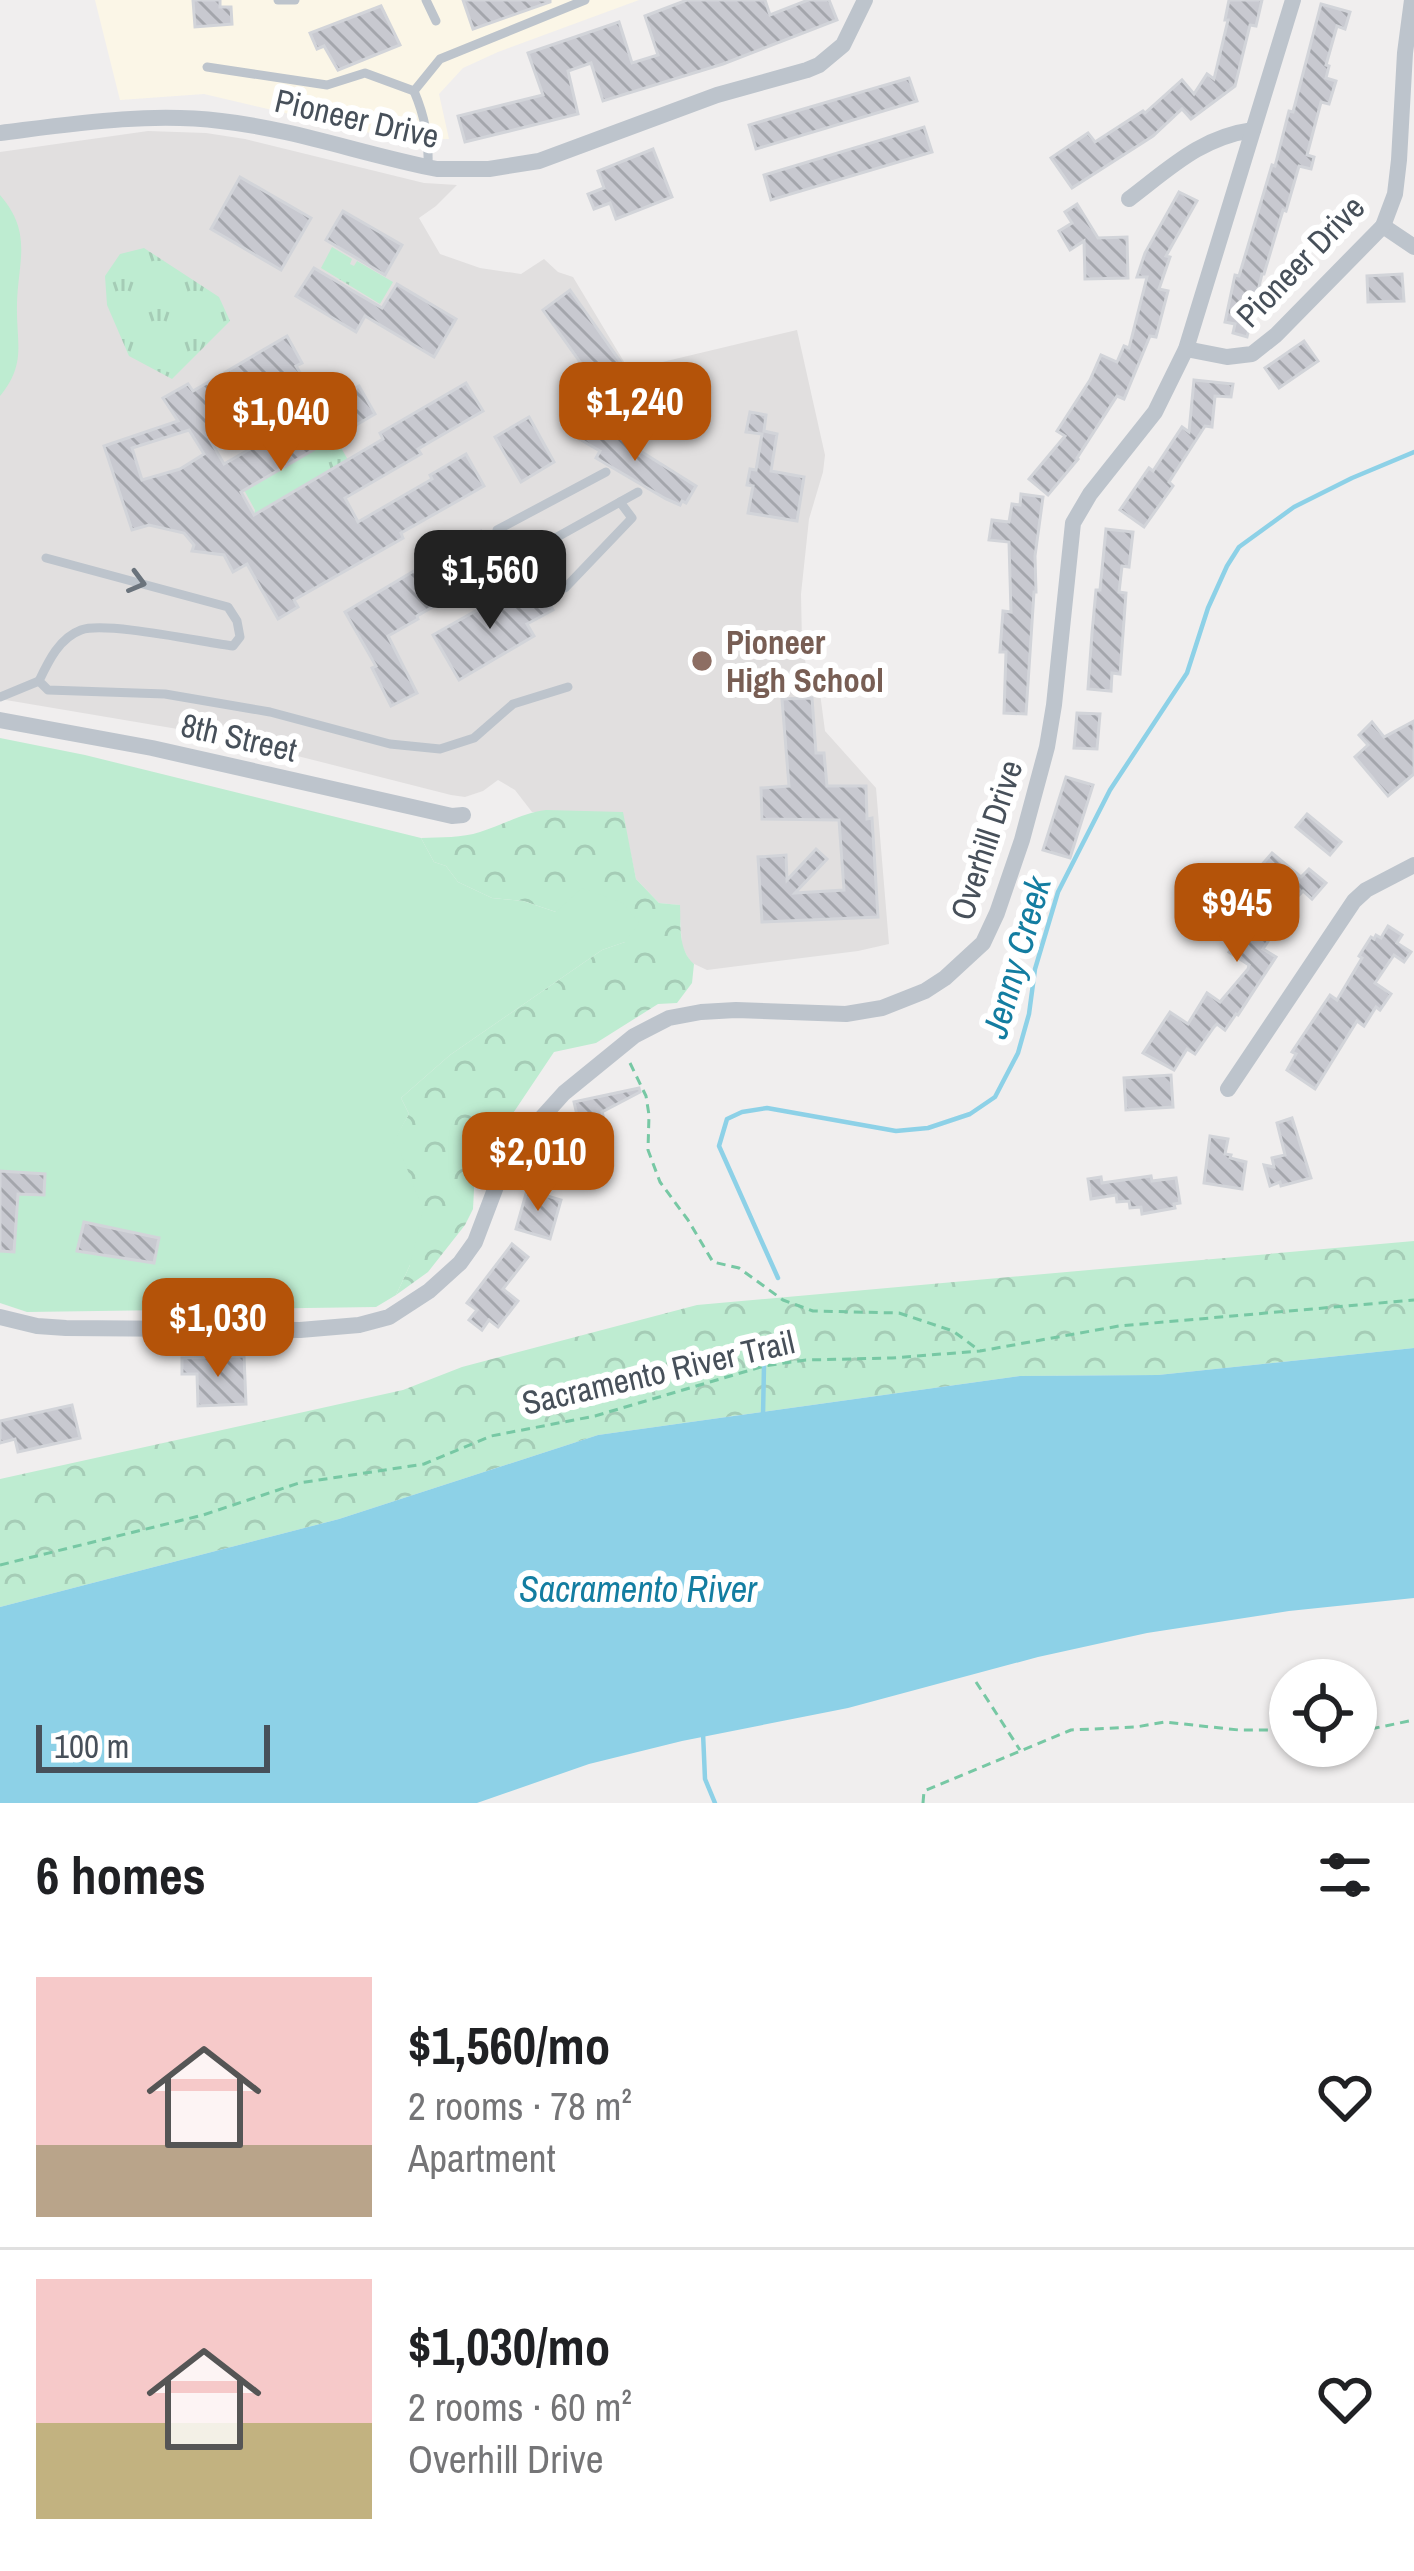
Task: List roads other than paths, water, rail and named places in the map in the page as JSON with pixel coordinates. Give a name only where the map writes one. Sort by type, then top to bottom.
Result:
[{"type":"street","name":"Pioneer Drive","points":[[0,133],[127,119],[217,120],[428,167],[467,170],[538,161],[717,95],[808,70],[843,44],[865,0]]},
{"type":"street","name":"Overhill Drive","points":[[0,1316],[53,1328],[300,1330],[389,1317],[429,1292],[460,1263],[475,1242],[518,1144],[564,1093],[651,1026],[701,1012],[846,1014],[882,1008],[926,991],[983,943],[1022,840],[1047,747],[1073,523],[1155,412],[1186,349],[1292,0]]},
{"type":"street","name":"Pioneer Drive","points":[[1186,349],[1227,357],[1252,354],[1383,226],[1400,160],[1412,0]]},
{"type":"street","points":[[1129,199],[1212,139],[1253,130]]},
{"type":"street","points":[[1383,226],[1414,247]]},
{"type":"street","name":"8th Street","points":[[0,720],[464,815]]},
{"type":"street","points":[[1228,1089],[1354,901],[1414,865]]},
{"type":"lane","points":[[278,0],[295,0]]},
{"type":"lane","points":[[426,0],[436,21]]},
{"type":"lane","points":[[415,91],[440,59],[585,0]]},
{"type":"lane","points":[[207,67],[327,85],[365,73],[415,91],[425,117],[428,167]]},
{"type":"lane","points":[[606,472],[497,530],[514,561],[638,492]]},
{"type":"lane","points":[[565,588],[632,518],[620,502]]},
{"type":"lane","points":[[0,697],[39,681],[65,640],[83,629],[113,628],[233,646],[240,637],[228,607],[46,558]]},
{"type":"lane","points":[[39,681],[48,690],[165,694],[270,712],[390,744],[440,749],[474,738],[513,704],[568,687]]},
{"type":"water","name":"Sacramento River","points":[[1414,1348],[1414,1598],[1147,1633],[848,1708],[589,1764],[477,1803],[0,1803],[0,1607],[339,1519],[598,1435],[1020,1376],[1158,1375]]},
{"type":"waterway","name":"Jenny Creek","points":[[778,1278],[719,1146],[727,1119],[767,1108],[896,1131],[928,1128],[970,1114],[995,1097],[1018,1053],[1035,969],[1058,892],[1110,790],[1187,673],[1208,608],[1239,547],[1294,507],[1414,452]]},
{"type":"waterway","name":"Jenny Creek","points":[[763,1415],[764,1366]]},
{"type":"waterway","points":[[703,1733],[705,1779],[715,1803]]},
{"type":"place","name":"Pioneer High School","points":[[702,661]]}]
